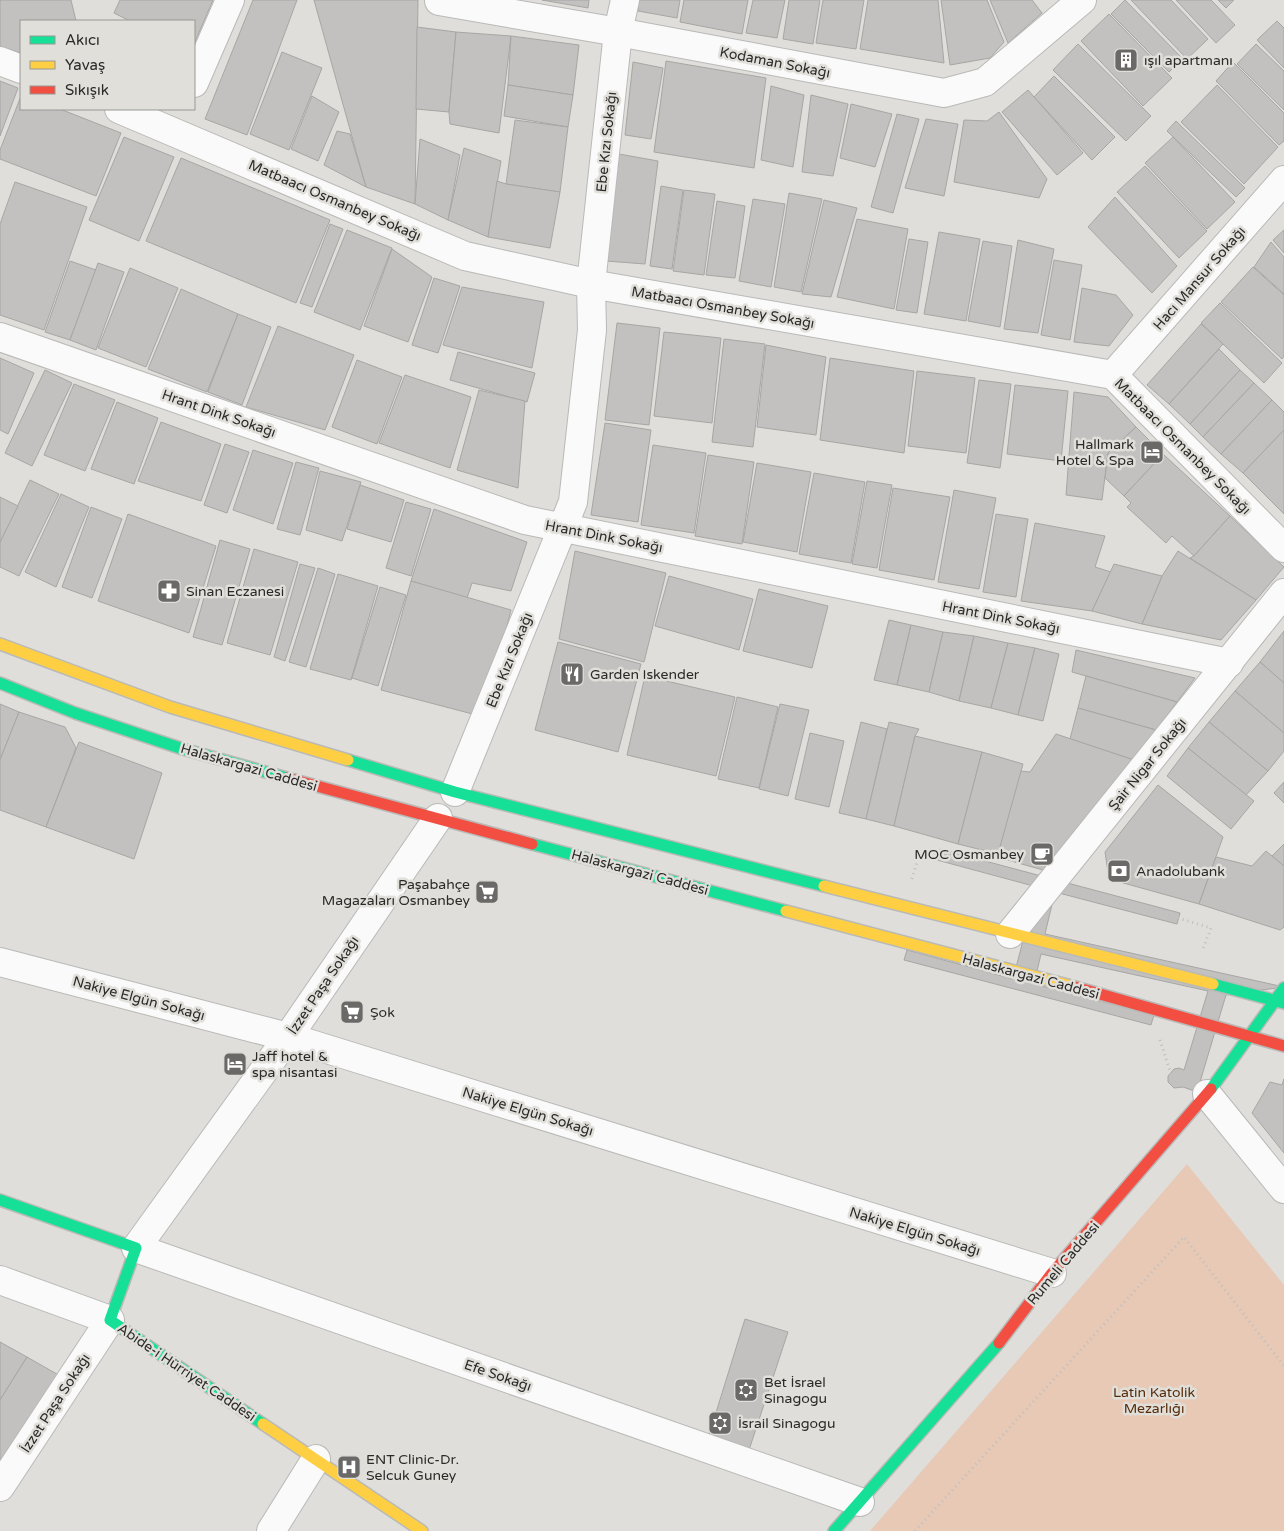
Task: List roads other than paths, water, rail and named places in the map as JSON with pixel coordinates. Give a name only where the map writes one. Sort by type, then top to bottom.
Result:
[{"type":"main road","name":"Halaskargazi Caddesi","points":[[0,644],[445,807],[1284,1046]]},
{"type":"main road","name":"Halaskargazi Caddesi","points":[[0,683],[75,713],[183,749],[904,906],[1192,978],[1279,1002]]},
{"type":"main road","name":"Rumeli Caddesi","points":[[834,1531],[994,1349],[1052,1273],[1200,1102],[1248,1037],[1279,1002],[1284,988]]},
{"type":"main road","points":[[0,1200],[136,1248]]},
{"type":"main road","name":"Abide-i Hürriyet Caddesi","points":[[136,1248],[110,1320],[422,1531]]},
{"type":"street","points":[[195,81],[230,0]]},
{"type":"street","name":"Ebe Kızı Sokağı","points":[[445,807],[573,502],[592,330],[591,284],[618,32],[625,0]]},
{"type":"street","name":"Kodaman Sokağı","points":[[439,1],[618,32],[944,93],[985,82],[1082,0]]},
{"type":"street","points":[[0,61],[20,70]]},
{"type":"street","name":"Matbaacı Osmanbey Sokağı","points":[[124,110],[178,120],[465,256],[591,284],[1113,375],[1284,548]]},
{"type":"street","name":"Hacı Mansur Sokağı","points":[[1113,375],[1284,180]]},
{"type":"street","name":"Hrant Dink Sokağı","points":[[0,337],[525,520],[1229,663]]},
{"type":"street","name":"Şair Nigar Sokağı","points":[[1010,934],[1284,593]]},
{"type":"street","name":"İzzet Paşa Sokağı","points":[[136,1248],[288,1037],[445,807]]},
{"type":"street","name":"Nakiye Elgün Sokağı","points":[[0,962],[288,1037],[1052,1273]]},
{"type":"street","points":[[1200,1102],[1284,1189]]},
{"type":"street","name":"Efe Sokağı","points":[[136,1248],[860,1502]]},
{"type":"street","points":[[0,1280],[110,1320]]},
{"type":"street","name":"İzzet Paşa Sokağı","points":[[0,1487],[110,1320]]},
{"type":"street","points":[[270,1531],[316,1460]]},
{"type":"place","name":"ışıl apartmanı","points":[[1126,60]]},
{"type":"place","name":"Hallmark Hotel & Spa","points":[[1152,452]]},
{"type":"place","name":"Sinan Eczanesi","points":[[169,591]]},
{"type":"place","name":"Garden Iskender","points":[[572,674]]},
{"type":"place","name":"MOC Osmanbey","points":[[1042,854]]},
{"type":"place","name":"Anadolubank","points":[[1119,871]]},
{"type":"place","name":"Paşabahçe Magazaları Osmanbey","points":[[487,892]]},
{"type":"place","name":"Şok","points":[[352,1012]]},
{"type":"place","name":"Jaff hotel & spa nisantasi","points":[[235,1064]]},
{"type":"place","name":"Bet İsrael Sinagogu","points":[[746,1390]]},
{"type":"place","name":"İsrail Sinagogu","points":[[720,1423]]},
{"type":"place","name":"ENT Clinic-Dr. Selcuk Guney","points":[[349,1467]]},
{"type":"park label","name":"Latin Katolik Mezarlığı","points":[[1154,1400]]}]
